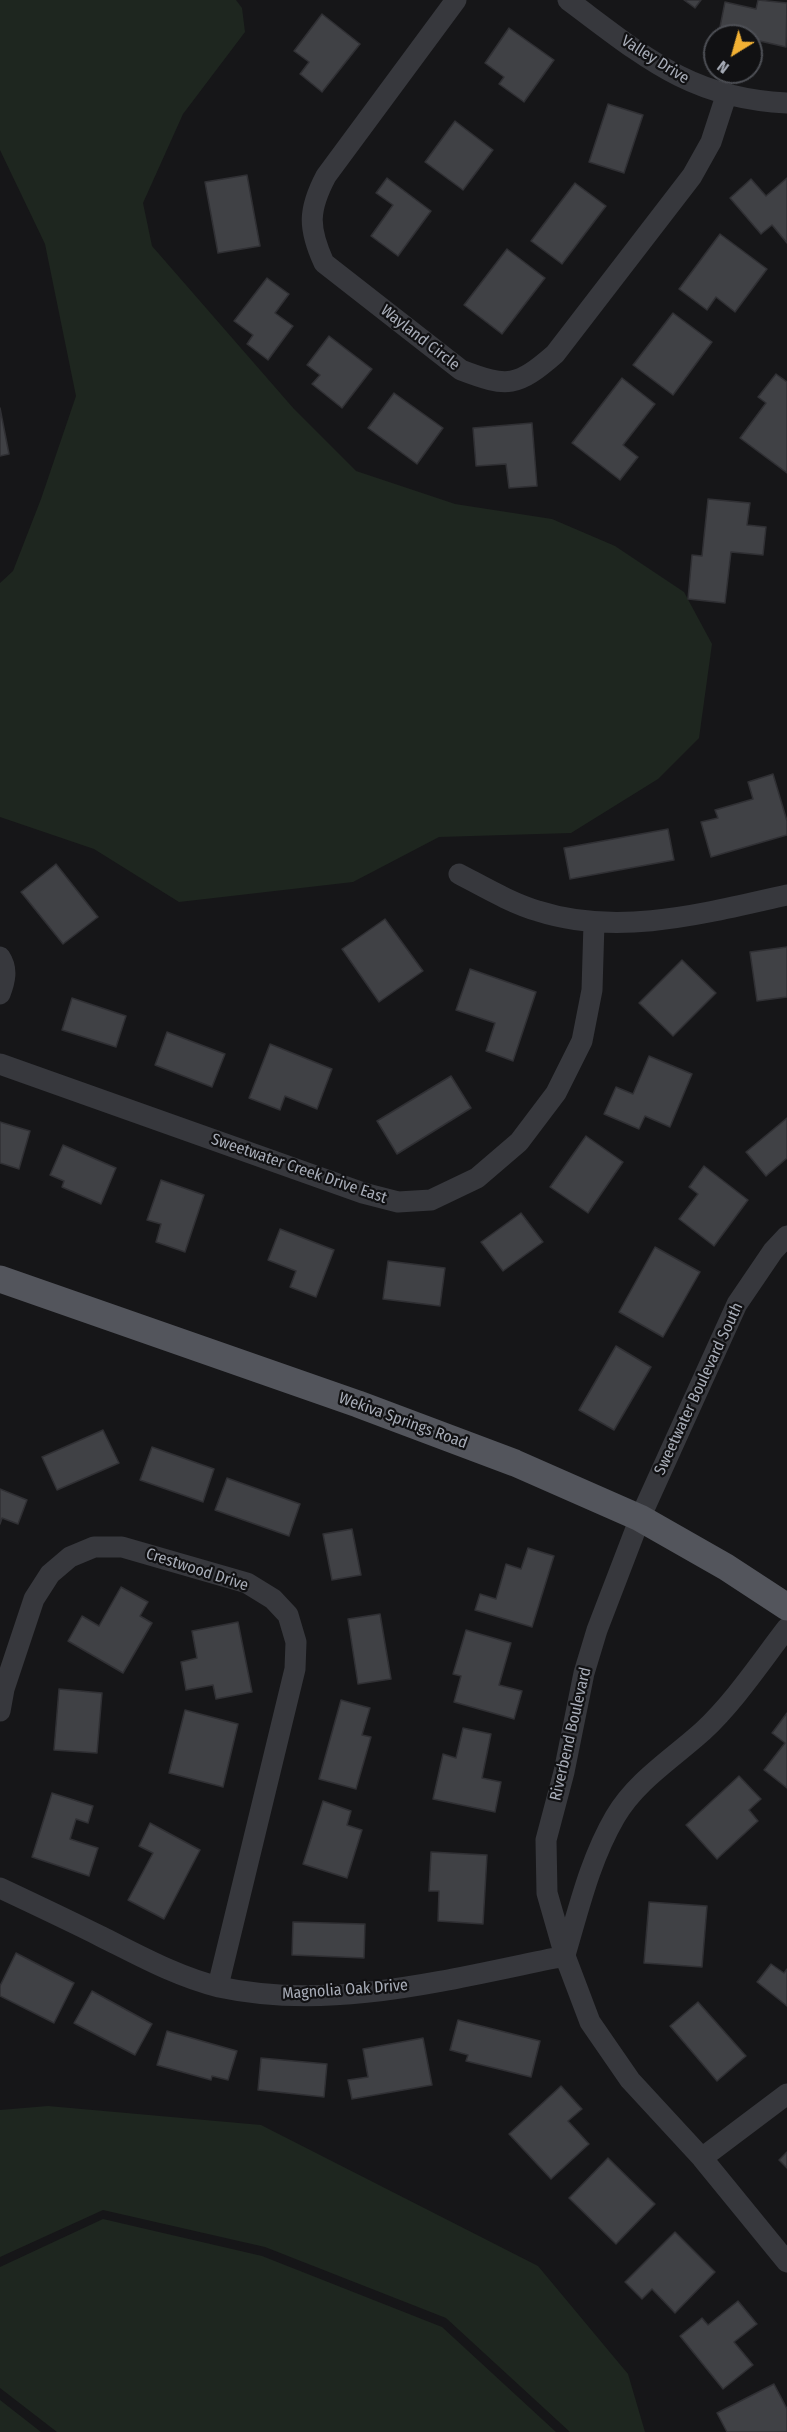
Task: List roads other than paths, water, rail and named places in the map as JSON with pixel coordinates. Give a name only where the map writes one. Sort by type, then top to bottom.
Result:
[{"type":"main road","name":"Wekiva Springs Road","points":[[0,1279],[358,1404],[515,1463],[640,1518],[787,1607]]},
{"type":"street","name":"Wayland Circle","points":[[456,0],[326,176],[315,196],[311,217],[314,241],[324,263],[461,370],[487,380],[507,382],[530,375],[555,354],[692,176],[711,142],[726,96]]},
{"type":"street","name":"Valley Drive","points":[[568,0],[644,57],[688,82],[726,96],[787,103]]},
{"type":"street","points":[[459,874],[537,911],[594,923],[666,920],[787,895]]},
{"type":"street","name":"Sweetwater Creek Drive East","points":[[0,1064],[363,1193],[398,1202],[431,1200],[477,1178],[519,1142],[556,1093],[582,1041],[592,990],[594,923]]},
{"type":"street","points":[[0,957],[5,963],[0,994]]},
{"type":"street","name":"Sweetwater Boulevard South","points":[[640,1518],[737,1304],[773,1251],[787,1236]]},
{"type":"street","name":"Riverbend Boulevard","points":[[640,1518],[597,1630],[584,1673],[564,1772],[546,1840],[548,1893],[565,1956],[590,2022],[630,2080],[702,2158],[787,2262]]},
{"type":"street","name":"Crestwood Drive","points":[[0,1711],[4,1689],[34,1599],[50,1574],[70,1557],[94,1547],[122,1547],[247,1583],[273,1599],[288,1615],[296,1642],[295,1669],[218,1986]]},
{"type":"street","points":[[565,1956],[589,1870],[615,1817],[640,1784],[704,1730],[735,1696],[787,1628]]},
{"type":"street","name":"Magnolia Oak Drive","points":[[0,1888],[162,1967],[218,1986],[286,1997],[342,1994],[420,1985],[565,1956]]},
{"type":"street","points":[[702,2158],[787,2094]]}]
